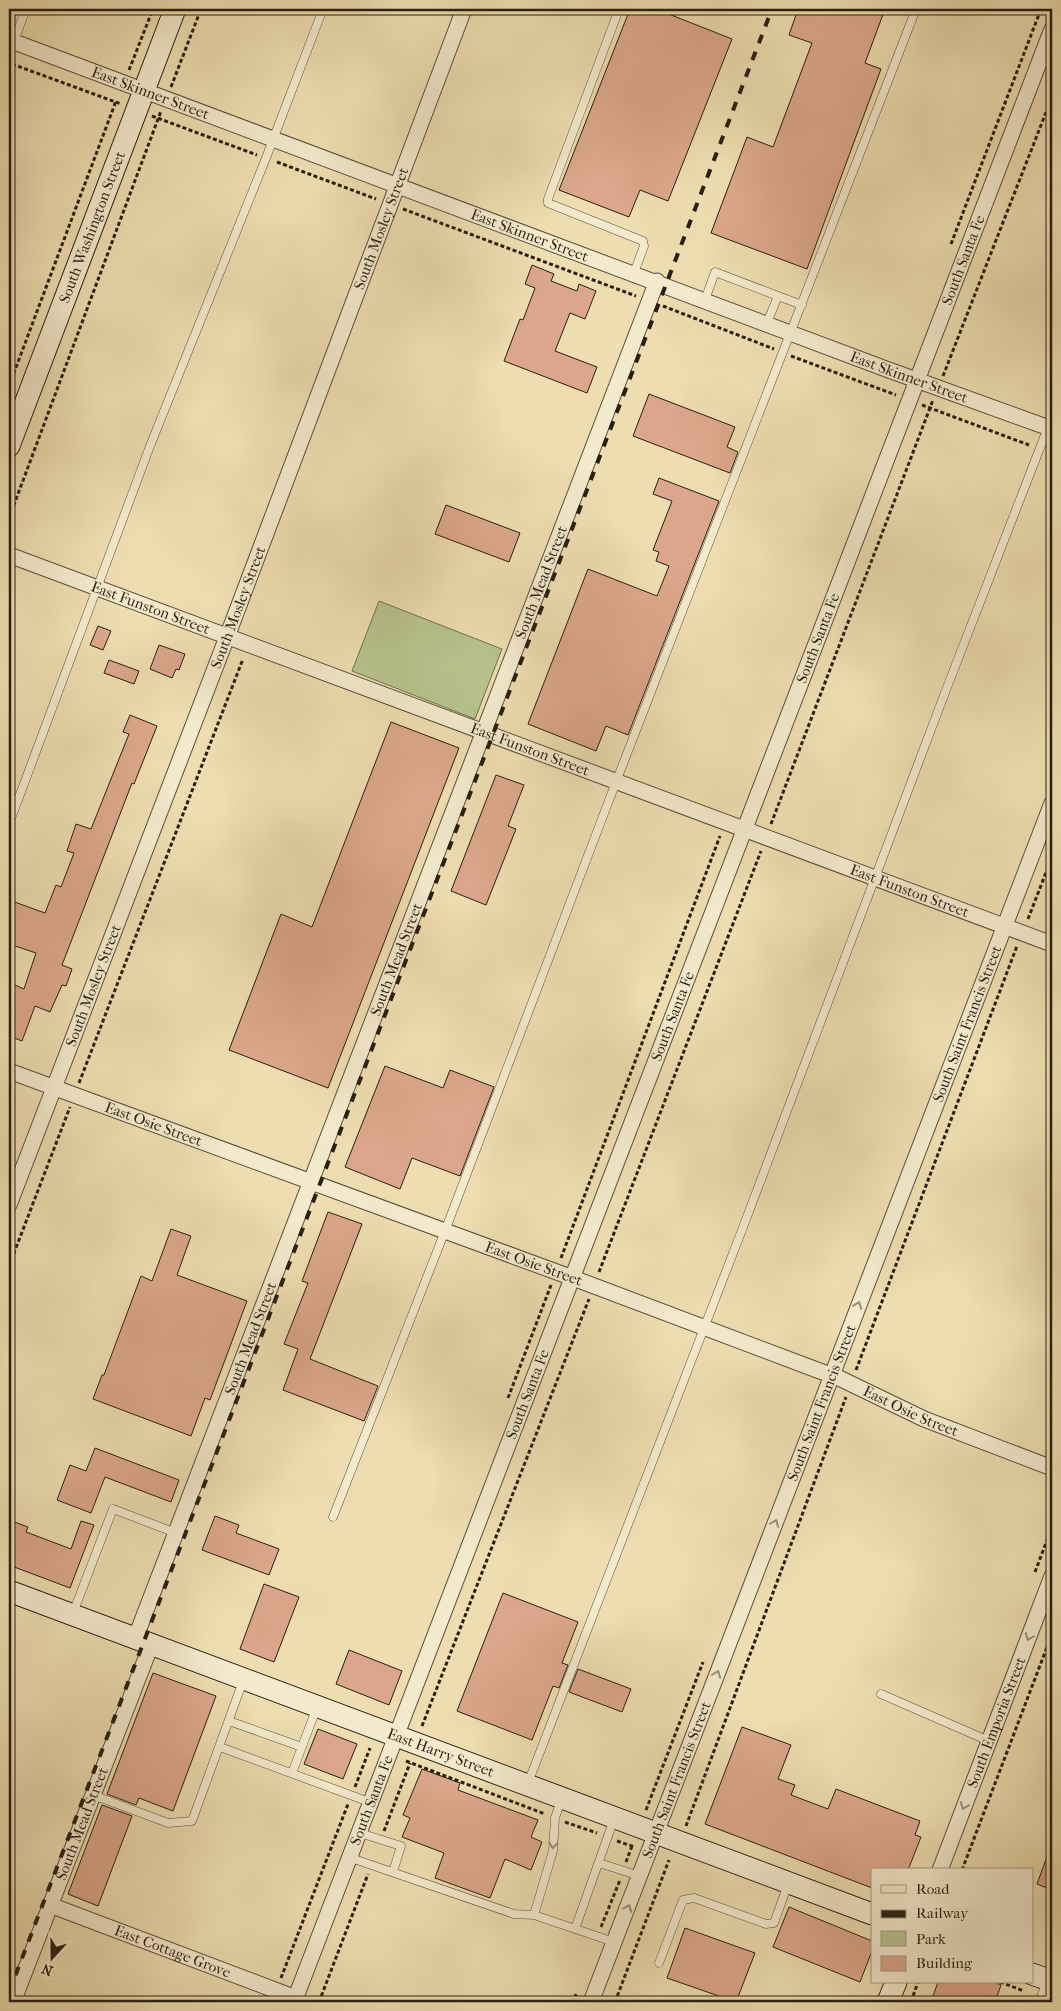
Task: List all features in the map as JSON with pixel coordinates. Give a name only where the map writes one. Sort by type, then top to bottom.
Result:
[{"type":"street","name":"South Washington Street","points":[[9,446],[175,9]]},
{"type":"street","name":"South Mosley Street","points":[[9,1205],[227,637],[464,9]]},
{"type":"street","name":"South Santa Fe","points":[[295,2000],[1052,29]]},
{"type":"street","name":"East Skinner Street","points":[[11,45],[124,83],[140,100],[166,99],[902,374],[1051,425]]},
{"type":"street","name":"South Mead Street","points":[[13,2002],[93,1795],[176,1534],[656,282]]},
{"type":"street","name":"East Funston Street","points":[[9,555],[1052,944]]},
{"type":"street","name":"South Saint Francis Street","points":[[591,2002],[1052,803]]},
{"type":"street","name":"East Osie Street","points":[[9,1071],[573,1278],[831,1376],[924,1419],[1052,1468]]},
{"type":"street","name":"South Emporia Street","points":[[941,1868],[1052,1576]]},
{"type":"street","name":"East Harry Street","points":[[9,1591],[871,1914]]},
{"type":"street","name":"East Cottage Grove","points":[[50,1905],[276,1990],[295,2000]]},
{"type":"street","points":[[888,2002],[895,1984]]},
{"type":"lane","points":[[11,45],[26,9]]},
{"type":"lane","points":[[9,824],[150,446],[274,139],[323,9]]},
{"type":"lane","points":[[619,9],[548,203],[643,240],[644,246],[634,273]]},
{"type":"lane","points":[[333,1517],[916,9]]},
{"type":"lane","points":[[705,300],[715,272],[802,305]]},
{"type":"lane","points":[[767,323],[778,296]]},
{"type":"lane","points":[[527,1785],[1040,449],[1051,425]]},
{"type":"lane","points":[[72,1615],[113,1509],[176,1534]]},
{"type":"lane","points":[[93,1795],[168,1823],[192,1821],[244,1679]]},
{"type":"lane","points":[[881,1694],[989,1741]]},
{"type":"lane","points":[[292,1773],[318,1707]]},
{"type":"lane","points":[[229,1721],[302,1747]]},
{"type":"lane","points":[[220,1747],[372,1803]]},
{"type":"lane","points":[[534,1915],[552,1851],[555,1818],[562,1798]]},
{"type":"lane","points":[[575,1929],[614,1817]]},
{"type":"lane","points":[[360,1832],[401,1846],[393,1872]]},
{"type":"lane","points":[[351,1858],[514,1914],[534,1915],[614,1942]]},
{"type":"lane","points":[[599,1863],[640,1876]]},
{"type":"lane","points":[[659,1963],[683,1900],[694,1898],[766,1924],[774,1923],[788,1883]]},
{"type":"lane","points":[[1039,2002],[1046,1976]]},
{"type":"path","points":[[9,386],[153,9]]},
{"type":"path","points":[[9,518],[201,9]]},
{"type":"path","points":[[950,246],[1041,9]]},
{"type":"path","points":[[9,63],[116,102],[140,100],[159,118],[1040,449]]},
{"type":"path","points":[[422,1727],[594,1286],[938,387],[1052,97]]},
{"type":"path","points":[[894,394],[902,374]]},
{"type":"path","points":[[9,1266],[243,659]]},
{"type":"path","points":[[686,1826],[851,1384],[1052,857]]},
{"type":"path","points":[[963,1868],[1052,1634]]},
{"type":"path","points":[[276,1990],[370,1748]]},
{"type":"path","points":[[381,1840],[410,1763]]},
{"type":"path","points":[[615,2002],[670,1860]]},
{"type":"path","points":[[319,2002],[372,1865]]},
{"type":"path","points":[[911,2002],[917,1984]]},
{"type":"green space","points":[[379,601],[502,649],[475,719],[352,671]]},
{"type":"building","points":[[630,9],[656,9],[732,39],[668,201],[640,190],[629,217],[559,190]]},
{"type":"building","points":[[798,9],[885,9],[865,63],[881,69],[807,269],[711,233],[747,137],[773,147],[812,43],[789,35]]},
{"type":"building","points":[[532,265],[554,274],[551,281],[577,291],[579,284],[596,291],[585,319],[570,313],[555,351],[597,367],[587,393],[504,361],[520,319],[523,320],[535,288],[525,284]]},
{"type":"building","points":[[649,394],[735,427],[727,447],[738,452],[730,473],[633,436]]},
{"type":"building","points":[[659,478],[719,501],[628,735],[606,726],[596,751],[528,724],[588,569],[657,596],[669,566],[656,561],[659,552],[653,550],[672,501],[653,494]]},
{"type":"building","points":[[446,505],[520,533],[509,562],[435,534]]},
{"type":"building","points":[[98,626],[111,631],[103,650],[90,645]]},
{"type":"building","points":[[159,645],[185,654],[179,670],[176,669],[172,678],[150,669]]},
{"type":"building","points":[[109,660],[139,671],[134,684],[104,673]]},
{"type":"building","points":[[130,715],[157,726],[134,784],[132,783],[62,965],[72,969],[66,986],[62,985],[50,1012],[35,1006],[22,1041],[9,1036],[9,1001],[15,985],[24,989],[36,953],[9,944],[9,900],[45,913],[56,885],[61,887],[74,853],[67,851],[76,824],[91,829],[129,734],[123,732]]},
{"type":"building","points":[[391,722],[459,748],[328,1088],[229,1050],[281,914],[312,927]]},
{"type":"building","points":[[496,775],[524,785],[508,826],[516,829],[486,905],[451,891]]},
{"type":"building","points":[[385,1066],[443,1088],[450,1070],[494,1087],[460,1176],[412,1158],[400,1189],[345,1167]]},
{"type":"building","points":[[328,1212],[362,1224],[310,1359],[378,1386],[364,1421],[283,1390],[298,1349],[284,1344],[308,1283],[302,1281]]},
{"type":"building","points":[[171,1229],[191,1236],[177,1275],[247,1301],[210,1400],[205,1398],[191,1436],[93,1399],[102,1375],[104,1375],[141,1276],[152,1281]]},
{"type":"building","points":[[95,1448],[179,1480],[171,1502],[105,1477],[91,1513],[57,1500],[70,1465],[86,1471]]},
{"type":"building","points":[[215,1516],[239,1525],[236,1533],[279,1549],[269,1575],[202,1550]]},
{"type":"building","points":[[9,1520],[28,1527],[26,1532],[71,1549],[81,1521],[94,1525],[70,1588],[9,1565]]},
{"type":"building","points":[[264,1584],[299,1597],[274,1662],[240,1649]]},
{"type":"building","points":[[503,1593],[578,1622],[562,1663],[568,1665],[559,1688],[553,1686],[532,1740],[457,1711]]},
{"type":"building","points":[[349,1650],[402,1671],[389,1705],[336,1684]]},
{"type":"building","points":[[578,1669],[631,1689],[622,1712],[569,1692]]},
{"type":"building","points":[[153,1673],[216,1696],[173,1811],[139,1798],[136,1805],[107,1794]]},
{"type":"building","points":[[742,1727],[791,1745],[778,1779],[795,1785],[791,1795],[828,1809],[836,1789],[920,1821],[915,1835],[921,1837],[909,1868],[871,1868],[871,1888],[705,1824]]},
{"type":"building","points":[[318,1729],[357,1744],[343,1779],[304,1764]]},
{"type":"building","points":[[422,1769],[460,1783],[458,1790],[538,1820],[531,1837],[542,1842],[531,1870],[505,1859],[490,1898],[435,1878],[444,1853],[402,1837],[410,1818],[403,1815]]},
{"type":"building","points":[[102,1805],[132,1816],[98,1906],[68,1894]]},
{"type":"building","points":[[1052,1846],[1052,1890],[1037,1884]]},
{"type":"building","points":[[789,1907],[871,1941],[871,1954],[860,1982],[773,1947]]},
{"type":"building","points":[[685,1928],[755,1953],[736,2002],[667,1978]]},
{"type":"building","points":[[937,1984],[1001,1985],[995,2002],[931,2002]]},
{"type":"railway","points":[[9,1992],[772,9]]}]
